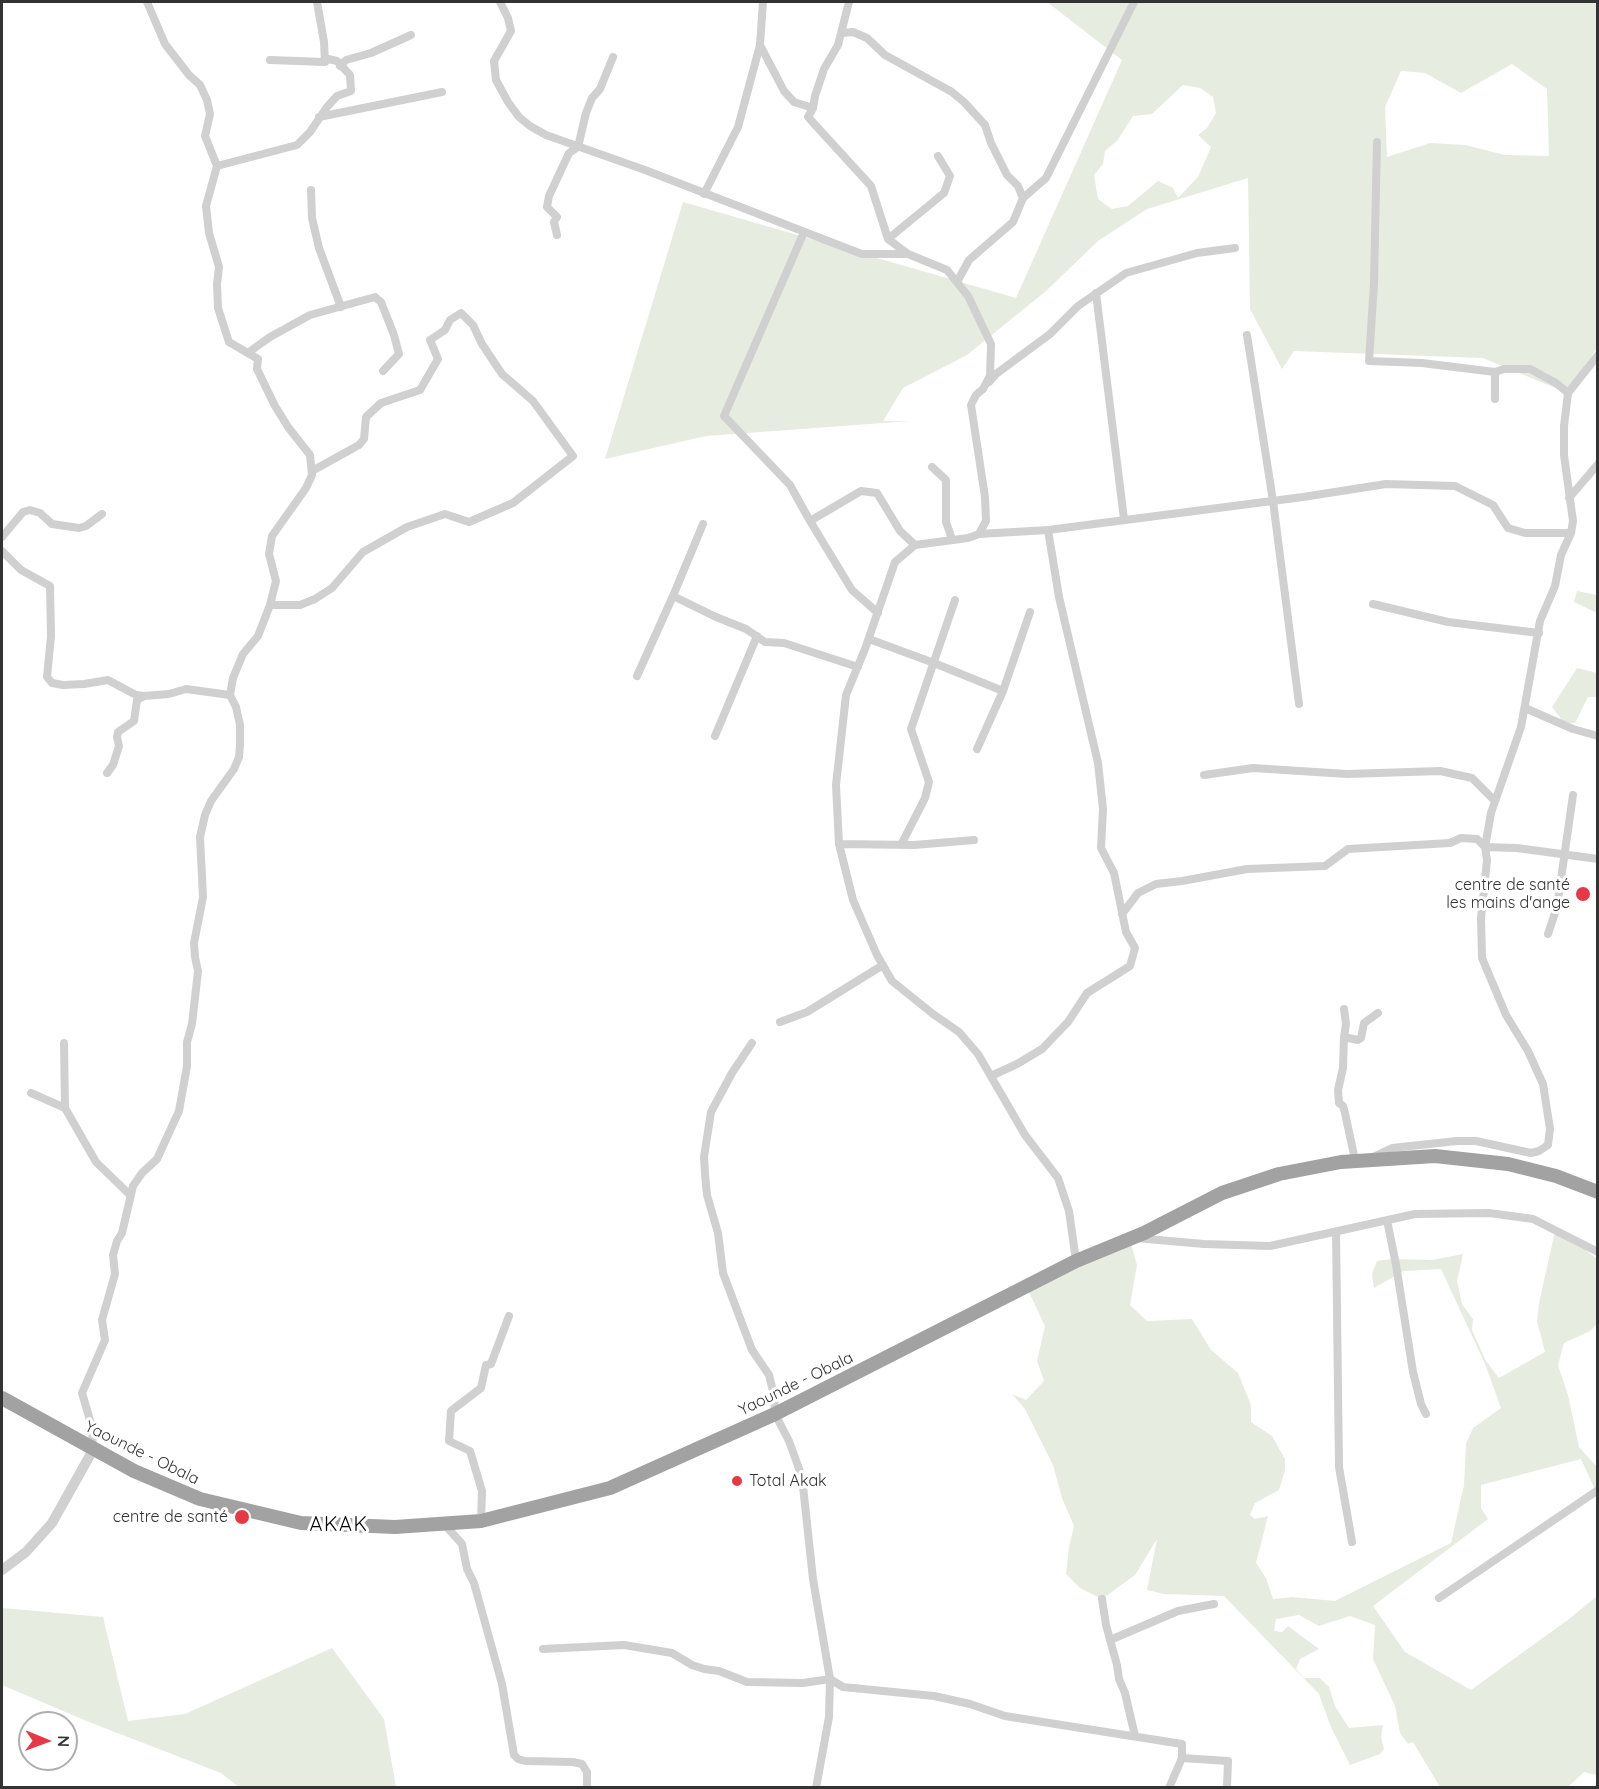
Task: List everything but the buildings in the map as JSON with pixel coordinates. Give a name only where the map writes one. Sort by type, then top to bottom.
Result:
[{"type":"highway","name":"Yaounde - Obala","points":[[2,1398],[134,1471],[200,1499],[302,1523],[394,1527],[481,1521],[610,1488],[775,1414],[1076,1261],[1132,1238],[1232,1190],[1279,1174],[1361,1160],[1435,1156],[1508,1164],[1556,1176],[1598,1192]]},
{"type":"street","points":[[2,1570],[26,1552],[52,1523],[93,1450],[92,1427],[82,1393],[105,1340],[102,1320],[115,1274],[113,1255],[122,1233],[133,1186],[142,1173],[157,1160],[179,1111],[187,1066],[198,971],[194,943],[203,897],[200,837],[204,815],[234,769],[239,757],[240,725],[236,707],[230,695],[232,678],[243,654],[258,636],[270,605],[276,581],[269,554],[272,536],[306,488],[312,471],[310,455],[288,428],[257,369],[258,359],[229,342],[218,308],[219,267],[209,233],[206,206],[217,166],[205,136],[210,114],[207,100],[200,85],[189,75],[165,44],[147,2]]},
{"type":"street","points":[[316,2],[324,42],[325,62]]},
{"type":"street","points":[[501,2],[511,31],[497,56],[494,66],[496,80],[519,117],[530,126],[546,135],[645,170],[862,254],[908,254]]},
{"type":"street","points":[[704,194],[738,127],[760,45],[763,2]]},
{"type":"street","points":[[849,2],[842,33],[824,69],[813,108],[808,117],[871,186],[888,239],[908,254],[947,270],[968,296],[991,344],[990,376],[983,389]]},
{"type":"street","points":[[957,282],[969,260],[1013,222],[1023,198],[1046,178],[1134,2]]},
{"type":"street","points":[[842,33],[853,32],[867,38],[885,55],[964,102],[985,125],[1007,175],[1018,186],[1023,198]]},
{"type":"street","points":[[340,66],[346,60],[371,53],[411,35]]},
{"type":"street","points":[[760,45],[784,91],[794,102],[813,108]]},
{"type":"street","points":[[558,235],[554,222],[557,217],[547,207],[549,196],[569,153],[578,147],[586,112],[592,98],[600,89],[613,57]]},
{"type":"street","points":[[217,166],[297,145],[310,132],[319,117],[337,96],[351,92],[350,75],[337,61],[328,59],[325,62],[270,60]]},
{"type":"street","points":[[319,117],[442,92]]},
{"type":"street","points":[[1377,142],[1374,283],[1369,361],[1415,362],[1495,372],[1504,369],[1530,369],[1556,383],[1568,393]]},
{"type":"street","points":[[888,239],[944,193],[950,176],[938,156]]},
{"type":"street","points":[[311,190],[312,218],[319,248],[341,307]]},
{"type":"street","points":[[804,232],[724,416],[790,484],[852,590],[878,613]]},
{"type":"street","points":[[979,534],[986,521],[985,497],[971,405],[976,395],[996,374],[1044,339],[1078,306],[1125,273],[1197,253],[1235,248]]},
{"type":"street","points":[[1096,293],[1124,519]]},
{"type":"street","points":[[249,352],[270,337],[310,315],[375,297],[381,302],[399,354],[383,372]]},
{"type":"street","points":[[270,605],[300,605],[315,599],[332,588],[363,552],[407,527],[445,514],[470,522],[513,503],[573,456],[533,401],[502,374],[473,326],[461,312],[450,320],[445,330],[430,340],[438,359],[420,390],[381,403],[366,417],[364,439],[359,445],[312,471]]},
{"type":"street","points":[[1247,335],[1273,501],[1299,704]]},
{"type":"street","points":[[1344,1009],[1346,1024],[1338,1103],[1343,1106],[1361,1160],[1392,1148],[1457,1141],[1476,1141],[1531,1153],[1548,1145],[1550,1129],[1543,1084],[1528,1051],[1506,1015],[1482,958],[1481,918],[1487,860],[1485,847],[1491,813],[1510,762],[1525,708],[1545,607],[1555,586],[1561,555],[1571,533],[1572,521],[1564,455],[1564,426],[1568,393],[1598,355]]},
{"type":"street","points":[[1495,372],[1495,399]]},
{"type":"street","points":[[1569,498],[1598,464]]},
{"type":"street","points":[[932,467],[946,480],[946,522],[952,539]]},
{"type":"street","points":[[1076,1261],[1069,1211],[1058,1178],[1025,1135],[978,1054],[959,1032],[892,981],[853,900],[839,844],[836,785],[841,732],[846,694],[869,639],[895,562],[915,545],[968,538],[979,534],[1048,530],[1386,484],[1455,486],[1493,505],[1508,528],[1525,533],[1571,533]]},
{"type":"street","points":[[810,521],[861,491],[877,493],[900,531],[915,545]]},
{"type":"street","points":[[2,537],[23,512],[30,510],[40,513],[52,524],[79,528],[86,526],[102,514]]},
{"type":"street","points":[[637,676],[674,596],[703,524]]},
{"type":"street","points":[[991,1076],[1042,1049],[1068,1022],[1087,993],[1130,966],[1135,948],[1126,932],[1114,873],[1101,848],[1103,809],[1098,764],[1059,597],[1048,530]]},
{"type":"street","points":[[2,551],[21,570],[50,586],[51,636],[47,677],[52,683],[84,684],[108,680],[136,695],[144,696],[186,690],[230,695]]},
{"type":"street","points":[[674,596],[746,629],[765,642],[784,643],[858,667]]},
{"type":"street","points":[[901,845],[926,798],[929,782],[911,729],[955,600]]},
{"type":"street","points":[[1373,604],[1448,621],[1539,633]]},
{"type":"street","points":[[978,749],[1003,692],[1030,612]]},
{"type":"street","points":[[715,736],[757,636]]},
{"type":"street","points":[[869,639],[1003,692]]},
{"type":"street","points":[[107,773],[113,765],[119,746],[118,732],[134,721],[137,700],[144,696]]},
{"type":"street","points":[[1525,708],[1573,729],[1598,736]]},
{"type":"street","points":[[1204,775],[1253,768],[1347,774],[1440,771],[1472,778],[1495,801]]},
{"type":"street","points":[[1548,934],[1557,907],[1573,795]]},
{"type":"street","points":[[1122,914],[1138,893],[1156,884],[1248,869],[1326,867],[1348,849],[1450,843],[1461,838],[1477,839],[1485,847],[1517,848],[1598,859]]},
{"type":"street","points":[[839,844],[901,845],[974,840]]},
{"type":"street","points":[[780,1022],[807,1012],[883,965]]},
{"type":"street","points":[[1344,1037],[1358,1040],[1361,1038],[1364,1023],[1378,1013]]},
{"type":"street","points":[[64,1042],[65,1108],[96,1162],[130,1195]]},
{"type":"street","points":[[752,1043],[732,1073],[711,1112],[704,1157],[707,1195],[718,1233],[723,1273],[752,1350],[769,1375],[774,1395],[775,1414],[789,1441],[802,1477],[813,1579],[830,1679],[829,1717],[816,1788]]},
{"type":"street","points":[[31,1093],[65,1108]]},
{"type":"street","points":[[1132,1238],[1204,1244],[1270,1246],[1415,1214],[1478,1213],[1533,1219],[1598,1252]]},
{"type":"street","points":[[1387,1220],[1413,1372],[1421,1404],[1426,1414]]},
{"type":"street","points":[[1336,1232],[1339,1467],[1352,1542]]},
{"type":"street","points":[[481,1521],[482,1491],[470,1451],[449,1441],[451,1411],[481,1388],[486,1365],[490,1364],[509,1316]]},
{"type":"street","points":[[1439,1598],[1598,1490]]},
{"type":"street","points":[[445,1525],[462,1544],[467,1569],[474,1583],[502,1684],[514,1755],[525,1761],[582,1764],[587,1772],[587,1788]]},
{"type":"street","points":[[1102,1599],[1110,1640],[1135,1736]]},
{"type":"street","points":[[1110,1640],[1178,1611],[1214,1604]]},
{"type":"street","points":[[543,1649],[624,1645],[672,1653],[704,1670],[719,1671],[747,1682],[803,1683],[830,1679],[843,1687],[934,1696],[970,1704],[1005,1716],[1182,1744],[1182,1758],[1169,1788]]},
{"type":"street","points":[[1182,1758],[1228,1761],[1227,1788]]},
{"type":"shaded area","points":[[1047,2],[1593,2],[1597,4],[1597,348],[1578,376],[1570,394],[1483,358],[1294,351],[1282,369],[1250,309],[1248,178],[1147,209],[1098,241],[1046,291],[967,355],[903,388],[883,421],[910,421],[706,436],[605,459],[683,202],[1016,298],[1122,60]],"holes":[[[1512,64],[1547,89],[1549,156],[1505,155],[1465,145],[1430,143],[1387,157],[1385,107],[1401,71],[1425,73],[1461,93]],[[1183,85],[1200,88],[1213,97],[1216,113],[1207,128],[1198,135],[1211,147],[1198,177],[1178,198],[1173,188],[1158,181],[1128,206],[1112,209],[1098,199],[1094,175],[1103,164],[1105,151],[1117,141],[1133,116],[1152,114]]]},
{"type":"shaded area","points":[[1577,591],[1597,595],[1597,613],[1574,602]]},
{"type":"shaded area","points":[[1577,668],[1597,673],[1597,697],[1588,697],[1575,723],[1564,723],[1552,707]]},
{"type":"shaded area","points":[[1556,1227],[1597,1259],[1597,1324],[1590,1331],[1564,1343],[1558,1365],[1568,1395],[1579,1447],[1597,1467],[1597,1494],[1581,1459],[1481,1485],[1481,1508],[1488,1519],[1373,1606],[1405,1652],[1471,1690],[1597,1596],[1597,1775],[1584,1772],[1568,1787],[1440,1787],[1413,1742],[1408,1744],[1400,1733],[1395,1706],[1373,1659],[1375,1625],[1350,1616],[1319,1626],[1299,1615],[1276,1619],[1274,1631],[1282,1632],[1288,1626],[1319,1649],[1300,1659],[1296,1669],[1304,1678],[1320,1678],[1329,1687],[1335,1706],[1349,1728],[1383,1725],[1381,1737],[1384,1749],[1380,1754],[1350,1765],[1331,1727],[1319,1694],[1224,1596],[1164,1594],[1147,1590],[1157,1539],[1135,1575],[1102,1599],[1080,1588],[1066,1574],[1074,1526],[1062,1498],[1053,1465],[1025,1409],[1012,1394],[1026,1400],[1044,1381],[1037,1361],[1045,1326],[1026,1286],[1129,1237],[1137,1265],[1130,1305],[1147,1321],[1192,1319],[1211,1350],[1238,1373],[1251,1405],[1251,1422],[1272,1436],[1285,1459],[1285,1470],[1279,1490],[1255,1503],[1250,1515],[1255,1519],[1268,1516],[1256,1563],[1266,1578],[1273,1599],[1292,1597],[1335,1601],[1451,1543],[1464,1485],[1466,1444],[1473,1428],[1501,1408],[1485,1364],[1441,1269],[1404,1271],[1374,1288],[1372,1274],[1377,1261],[1432,1260],[1463,1254],[1457,1281],[1462,1304],[1473,1319],[1472,1330],[1486,1361],[1499,1378],[1545,1352],[1537,1321]]},
{"type":"shaded area","points":[[2,1608],[103,1617],[128,1721],[185,1714],[332,1648],[384,1719],[396,1787],[239,1787],[221,1773],[78,1717],[78,1711],[63,1711],[2,1685]]},
{"type":"place","name":"centre de santé les mains d'ange","points":[[1583,894]]},
{"type":"place","name":"Total Akak","points":[[737,1481]]},
{"type":"place","name":"centre de santé","points":[[242,1517]]},
{"type":"district","name":"AKAK","points":[[339,1525]]}]
